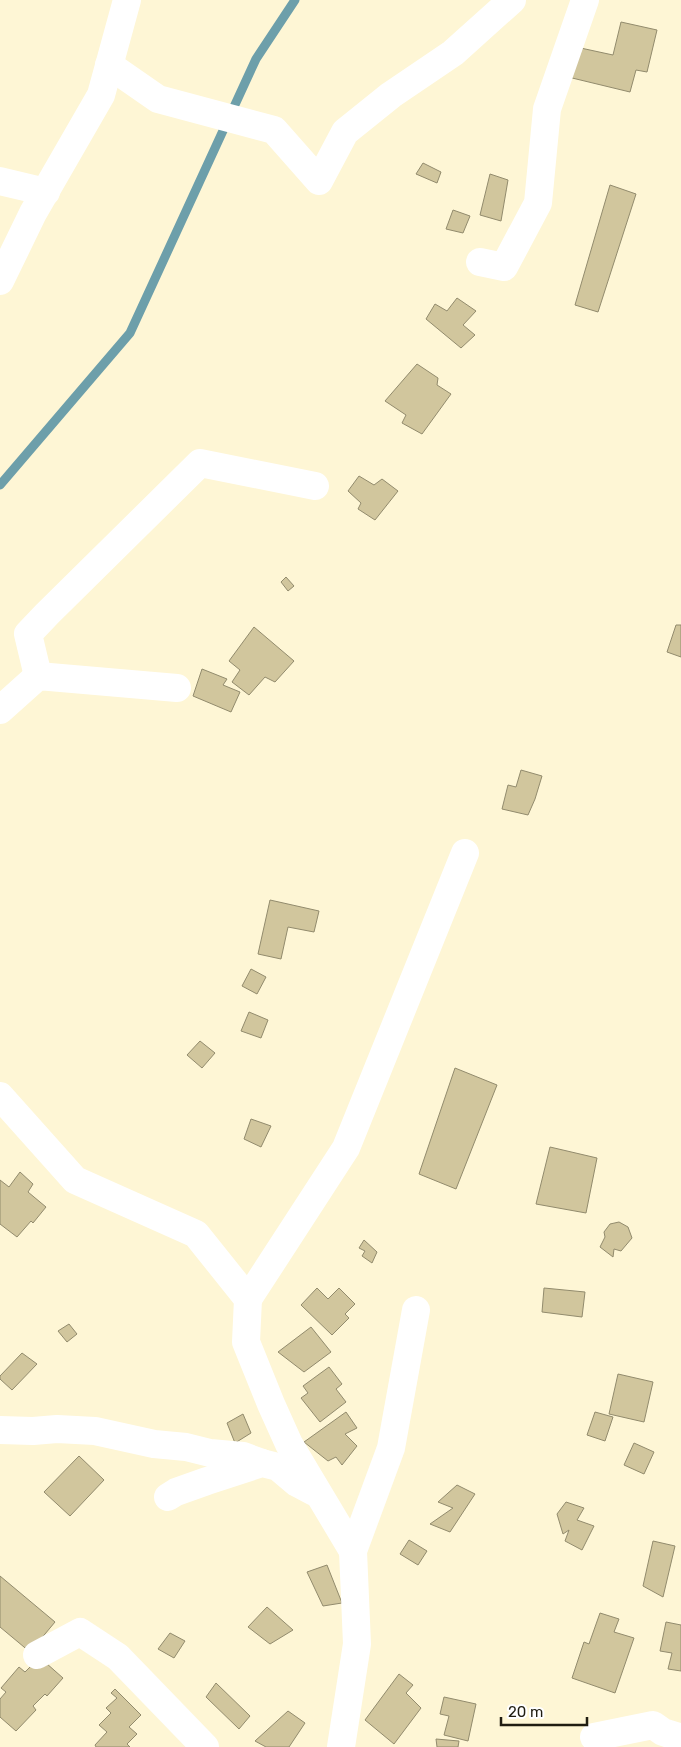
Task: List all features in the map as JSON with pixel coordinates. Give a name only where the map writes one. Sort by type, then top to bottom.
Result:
[{"type":"street","points":[[0,281],[33,214],[102,95],[126,0]]},
{"type":"street","points":[[109,66],[158,99],[274,130],[319,181],[345,132],[391,95],[452,53],[512,0]]},
{"type":"street","points":[[480,262],[504,268],[538,202],[547,109],[585,0]]},
{"type":"street","points":[[0,181],[46,192]]},
{"type":"street","points":[[38,676],[28,634],[200,463],[315,486]]},
{"type":"street","points":[[0,710],[38,676],[177,688]]},
{"type":"street","points":[[353,1551],[289,1444],[246,1342],[248,1299],[346,1148],[465,853]]},
{"type":"street","points":[[0,1096],[75,1180],[196,1234],[248,1299]]},
{"type":"street","points":[[341,1747],[357,1644],[353,1551],[391,1448],[416,1310]]},
{"type":"street","points":[[0,1430],[95,1431],[154,1444],[243,1456],[278,1467],[297,1483],[319,1495]]},
{"type":"street","points":[[168,1497],[176,1492],[262,1463]]},
{"type":"street","points":[[37,1654],[80,1632],[118,1657],[205,1747]]},
{"type":"street","points":[[594,1738],[653,1725],[663,1732],[681,1739]]},
{"type":"building","points":[[621,22],[657,30],[647,72],[636,70],[630,92],[568,77],[576,47],[613,55]]},
{"type":"building","points":[[423,163],[441,172],[437,183],[416,174]]},
{"type":"building","points":[[490,174],[508,180],[501,221],[480,215]]},
{"type":"building","points":[[610,185],[636,194],[598,312],[575,305]]},
{"type":"building","points":[[453,210],[470,216],[463,233],[446,229]]},
{"type":"building","points":[[457,298],[476,311],[463,325],[475,335],[461,348],[426,319],[435,304],[447,311]]},
{"type":"building","points":[[417,364],[438,378],[437,385],[451,394],[422,434],[402,423],[406,415],[385,401]]},
{"type":"building","points":[[359,476],[374,485],[382,479],[398,491],[375,520],[358,509],[361,503],[348,491]]},
{"type":"building","points":[[286,577],[294,586],[288,591],[281,582]]},
{"type":"building","points":[[676,625],[681,625],[681,657],[667,652]]},
{"type":"building","points":[[254,627],[294,661],[275,682],[265,677],[249,695],[232,682],[240,670],[229,661]]},
{"type":"building","points":[[202,669],[227,679],[223,685],[240,692],[231,712],[193,696]]},
{"type":"building","points":[[521,770],[542,776],[528,815],[502,809],[508,785],[516,787]]},
{"type":"building","points":[[270,900],[319,911],[314,932],[288,927],[281,959],[258,954]]},
{"type":"building","points":[[251,969],[266,977],[257,994],[242,986]]},
{"type":"building","points":[[249,1012],[268,1020],[261,1038],[241,1031]]},
{"type":"building","points":[[200,1041],[215,1053],[202,1068],[187,1055]]},
{"type":"building","points":[[455,1068],[497,1085],[456,1189],[419,1174]]},
{"type":"building","points":[[251,1119],[271,1126],[261,1147],[244,1139]]},
{"type":"building","points":[[550,1147],[597,1158],[586,1213],[536,1204]]},
{"type":"building","points":[[20,1172],[33,1184],[28,1192],[46,1207],[33,1223],[31,1221],[17,1237],[0,1224],[0,1180],[9,1187]]},
{"type":"building","points":[[619,1222],[628,1227],[632,1238],[621,1251],[614,1249],[613,1257],[600,1247],[605,1237],[604,1232],[610,1224]]},
{"type":"building","points":[[364,1240],[377,1252],[372,1263],[362,1256],[365,1251],[359,1248]]},
{"type":"building","points":[[317,1288],[328,1299],[339,1288],[355,1304],[345,1314],[349,1318],[332,1335],[301,1305]]},
{"type":"building","points":[[544,1288],[585,1292],[582,1317],[542,1312]]},
{"type":"building","points":[[69,1324],[77,1334],[67,1342],[58,1331]]},
{"type":"building","points":[[311,1327],[331,1352],[304,1372],[278,1352]]},
{"type":"building","points":[[22,1353],[37,1364],[12,1390],[0,1379],[0,1376]]},
{"type":"building","points":[[329,1367],[342,1384],[336,1389],[346,1402],[320,1422],[301,1398],[308,1393],[303,1386]]},
{"type":"building","points":[[618,1374],[653,1382],[644,1422],[609,1414]]},
{"type":"building","points":[[346,1412],[357,1428],[345,1434],[357,1446],[342,1465],[336,1457],[328,1461],[304,1442]]},
{"type":"building","points":[[595,1412],[613,1417],[605,1441],[587,1435]]},
{"type":"building","points":[[243,1414],[251,1433],[235,1443],[227,1423]]},
{"type":"building","points":[[634,1443],[654,1452],[644,1474],[624,1465]]},
{"type":"building","points":[[79,1456],[104,1480],[70,1516],[44,1492]]},
{"type":"building","points":[[457,1485],[475,1494],[450,1532],[430,1524],[453,1508],[438,1502]]},
{"type":"building","points":[[566,1502],[584,1508],[577,1520],[594,1526],[582,1550],[565,1541],[569,1530],[563,1534],[557,1514]]},
{"type":"building","points":[[409,1540],[427,1551],[418,1565],[400,1554]]},
{"type":"building","points":[[653,1541],[675,1546],[663,1597],[643,1586]]},
{"type":"building","points":[[327,1565],[342,1603],[323,1606],[307,1572]]},
{"type":"building","points":[[0,1576],[55,1622],[30,1652],[0,1627]]},
{"type":"building","points":[[267,1607],[293,1630],[270,1644],[248,1627]]},
{"type":"building","points":[[600,1613],[619,1619],[614,1632],[634,1638],[615,1693],[572,1678],[584,1642],[589,1644]]},
{"type":"building","points":[[666,1622],[681,1625],[681,1671],[668,1669],[672,1653],[660,1651]]},
{"type":"building","points":[[170,1633],[185,1641],[174,1658],[158,1649]]},
{"type":"building","points":[[36,1661],[46,1663],[63,1678],[47,1696],[45,1694],[33,1706],[36,1710],[16,1731],[0,1717],[0,1699],[6,1692],[1,1688],[19,1667],[25,1672]]},
{"type":"building","points":[[399,1674],[413,1685],[406,1693],[421,1708],[394,1744],[365,1720]]},
{"type":"building","points":[[216,1683],[250,1716],[239,1729],[206,1697]]},
{"type":"building","points":[[115,1689],[141,1715],[129,1727],[137,1734],[127,1744],[130,1747],[96,1747],[95,1745],[107,1732],[99,1725],[111,1713],[106,1708],[117,1698],[111,1693]]},
{"type":"building","points":[[444,1697],[476,1704],[468,1741],[444,1735],[449,1716],[440,1714]]},
{"type":"building","points":[[288,1711],[305,1723],[289,1747],[266,1747],[255,1741]]},
{"type":"building","points":[[436,1739],[459,1741],[458,1747],[437,1747]]},
{"type":"waterway","points":[[0,485],[130,333],[256,59],[295,0]]}]
